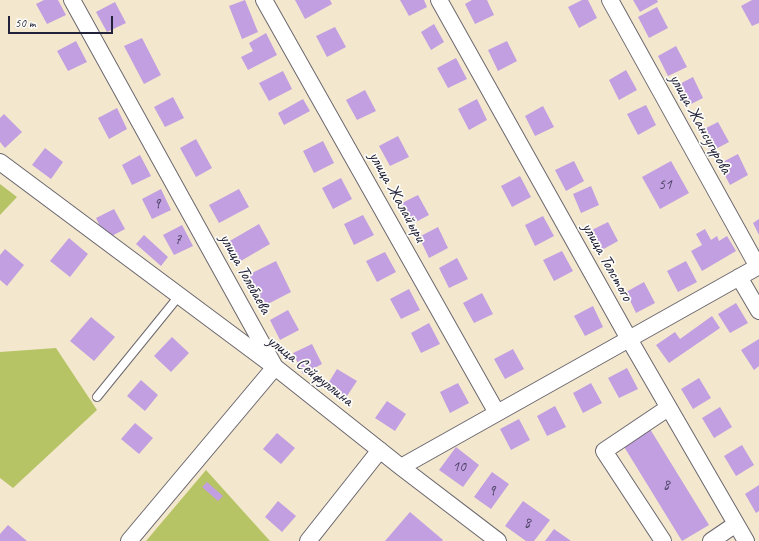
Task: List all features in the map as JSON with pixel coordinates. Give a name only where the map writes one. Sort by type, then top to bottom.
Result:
[{"type":"street","name":"улица Толебаева","points":[[72,0],[275,367]]},
{"type":"street","name":"улица Жалайыри","points":[[264,0],[497,413]]},
{"type":"street","name":"улица Толстого","points":[[439,0],[668,408],[746,541]]},
{"type":"street","name":"улица Жансугурова","points":[[610,0],[758,266]]},
{"type":"street","name":"улица Сейфуллина","points":[[0,162],[275,367],[400,467],[498,541]]},
{"type":"street","points":[[400,467],[758,266]]},
{"type":"street","points":[[739,277],[759,310]]},
{"type":"street","points":[[129,541],[275,367]]},
{"type":"street","points":[[663,541],[604,451],[668,408]]},
{"type":"street","points":[[308,541],[380,450]]},
{"type":"street","points":[[711,541],[736,524]]},
{"type":"lane","points":[[97,397],[179,296]]},
{"type":"green space","points":[[0,184],[17,197],[0,215]]},
{"type":"green space","points":[[56,348],[97,410],[13,488],[0,478],[0,352]]},
{"type":"green space","points":[[206,470],[270,541],[146,541]]},
{"type":"building","points":[[44,0],[58,0],[66,15],[47,24],[36,4]]},
{"type":"building","points":[[245,0],[258,32],[242,39],[229,6]]},
{"type":"building","points":[[295,0],[330,0],[332,4],[305,19]]},
{"type":"building","points":[[400,0],[424,0],[427,7],[409,16]]},
{"type":"building","points":[[472,0],[487,0],[494,15],[475,24],[465,4]]},
{"type":"building","points":[[582,0],[588,0],[597,18],[579,28],[568,7]]},
{"type":"building","points":[[633,0],[657,0],[658,2],[640,12]]},
{"type":"building","points":[[752,0],[759,0],[759,23],[752,26],[741,6]]},
{"type":"building","points":[[115,2],[126,23],[107,32],[96,12]]},
{"type":"building","points":[[657,7],[668,28],[649,38],[638,17]]},
{"type":"building","points":[[434,24],[444,42],[431,50],[421,32]]},
{"type":"building","points":[[335,27],[346,47],[327,57],[316,36]]},
{"type":"building","points":[[266,33],[277,55],[248,70],[241,57],[253,51],[249,43]]},
{"type":"building","points":[[142,38],[161,75],[144,84],[124,46]]},
{"type":"building","points":[[76,41],[87,62],[68,71],[57,51]]},
{"type":"building","points":[[507,41],[517,61],[498,71],[488,50]]},
{"type":"building","points":[[676,46],[687,67],[668,76],[658,56]]},
{"type":"building","points":[[456,58],[467,79],[448,88],[437,68]]},
{"type":"building","points":[[626,70],[637,90],[619,100],[609,80]]},
{"type":"building","points":[[283,71],[292,89],[269,101],[259,83]]},
{"type":"building","points":[[693,77],[703,98],[685,107],[674,87]]},
{"type":"building","points":[[365,90],[376,111],[357,120],[346,100]]},
{"type":"building","points":[[173,97],[184,118],[165,127],[154,107]]},
{"type":"building","points":[[303,99],[310,111],[284,125],[278,113]]},
{"type":"building","points":[[477,99],[487,120],[469,130],[458,109]]},
{"type":"building","points":[[646,105],[656,125],[638,135],[627,114]]},
{"type":"building","points":[[543,106],[554,127],[535,136],[525,116]]},
{"type":"building","points":[[117,108],[127,129],[109,139],[98,118]]},
{"type":"building","points":[[4,114],[22,132],[5,148],[0,142],[0,118]]},
{"type":"building","points":[[718,122],[729,142],[710,152],[700,131]]},
{"type":"building","points":[[398,136],[409,157],[390,166],[379,146]]},
{"type":"building","points":[[196,139],[212,168],[196,177],[180,148]]},
{"type":"building","points":[[323,141],[334,163],[314,173],[303,151]]},
{"type":"building","points":[[45,148],[63,162],[51,179],[32,165]]},
{"type":"building","points":[[738,154],[748,175],[730,185],[719,164]]},
{"type":"building","points":[[140,155],[151,176],[132,185],[122,165]]},
{"type":"building","points":[[574,161],[584,181],[566,191],[555,170]]},
{"type":"building","points":[[671,161],[689,193],[660,209],[642,177]]},
{"type":"building","points":[[520,176],[531,197],[512,207],[501,186]]},
{"type":"building","points":[[341,178],[352,199],[333,209],[322,188]]},
{"type":"building","points":[[591,186],[599,205],[581,213],[573,194]]},
{"type":"building","points":[[161,189],[171,210],[152,219],[142,199]]},
{"type":"building","points":[[239,189],[249,207],[219,223],[209,205]]},
{"type":"building","points":[[418,195],[429,215],[410,225],[400,204]]},
{"type":"building","points":[[114,209],[125,229],[106,239],[96,218]]},
{"type":"building","points":[[363,215],[374,235],[354,245],[344,224]]},
{"type":"building","points":[[543,216],[554,236],[535,246],[525,225]]},
{"type":"building","points":[[759,219],[759,235],[753,223]]},
{"type":"building","points":[[608,222],[618,241],[600,251],[590,231]]},
{"type":"building","points":[[259,224],[270,244],[239,262],[228,242]]},
{"type":"building","points":[[182,225],[193,246],[174,255],[163,235]]},
{"type":"building","points":[[438,227],[448,248],[429,258],[419,237]]},
{"type":"building","points":[[705,229],[711,240],[717,236],[719,241],[727,236],[736,251],[702,271],[691,251],[702,245],[696,234]]},
{"type":"building","points":[[144,235],[168,257],[161,266],[136,244]]},
{"type":"building","points":[[69,238],[88,254],[70,277],[50,261]]},
{"type":"building","points":[[5,249],[24,265],[7,286],[0,280],[0,255]]},
{"type":"building","points":[[562,251],[573,271],[554,281],[543,260]]},
{"type":"building","points":[[385,252],[396,272],[377,282],[366,261]]},
{"type":"building","points":[[457,258],[468,279],[449,288],[439,268]]},
{"type":"building","points":[[276,261],[291,292],[264,306],[248,275]]},
{"type":"building","points":[[686,261],[697,282],[678,292],[667,271]]},
{"type":"building","points":[[644,282],[655,303],[636,313],[626,292]]},
{"type":"building","points":[[409,289],[420,310],[401,319],[390,299]]},
{"type":"building","points":[[482,293],[493,314],[474,323],[463,303]]},
{"type":"building","points":[[736,303],[748,323],[730,333],[718,314]]},
{"type":"building","points":[[593,306],[603,327],[585,336],[574,316]]},
{"type":"building","points":[[288,310],[299,330],[280,340],[270,320]]},
{"type":"building","points":[[712,316],[720,328],[669,363],[656,345],[675,332],[680,339]]},
{"type":"building","points":[[91,317],[115,337],[94,361],[70,341]]},
{"type":"building","points":[[429,323],[440,344],[421,353],[411,333]]},
{"type":"building","points":[[172,337],[189,353],[171,372],[154,356]]},
{"type":"building","points":[[759,339],[759,366],[754,370],[741,350]]},
{"type":"building","points":[[312,344],[322,364],[303,374],[293,353]]},
{"type":"building","points":[[513,349],[524,369],[505,379],[494,359]]},
{"type":"building","points":[[627,368],[638,389],[619,398],[608,378]]},
{"type":"building","points":[[337,369],[357,381],[345,399],[326,387]]},
{"type":"building","points":[[699,378],[711,398],[693,409],[681,389]]},
{"type":"building","points":[[141,380],[158,395],[145,411],[127,396]]},
{"type":"building","points":[[458,383],[469,403],[450,413],[440,392]]},
{"type":"building","points":[[591,383],[602,403],[583,413],[573,393]]},
{"type":"building","points":[[387,401],[406,414],[395,431],[375,418]]},
{"type":"building","points":[[555,406],[566,427],[547,436],[537,416]]},
{"type":"building","points":[[720,407],[732,427],[714,438],[702,418]]},
{"type":"building","points":[[519,419],[530,440],[511,450],[500,429]]},
{"type":"building","points":[[135,423],[153,438],[139,454],[121,439]]},
{"type":"building","points":[[650,429],[709,525],[682,541],[623,445]]},
{"type":"building","points":[[277,433],[295,448],[281,464],[263,449]]},
{"type":"building","points":[[742,445],[754,465],[736,476],[724,456]]},
{"type":"building","points":[[456,447],[479,465],[463,487],[439,470]]},
{"type":"building","points":[[492,472],[509,484],[491,509],[474,497]]},
{"type":"building","points":[[207,482],[223,496],[218,501],[202,487]]},
{"type":"building","points":[[759,485],[759,511],[756,513],[745,494]]},
{"type":"building","points":[[278,501],[296,516],[282,532],[265,517]]},
{"type":"building","points":[[523,501],[550,520],[534,541],[526,541],[505,526]]},
{"type":"building","points":[[410,512],[443,540],[385,541]]},
{"type":"building","points":[[8,525],[27,541],[0,541],[0,534]]},
{"type":"building","points":[[554,529],[571,541],[545,541]]}]
